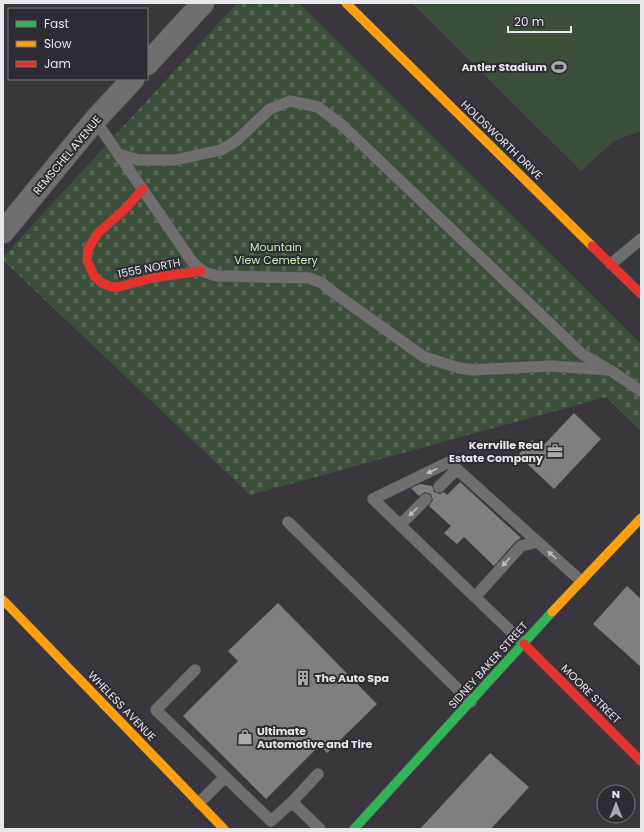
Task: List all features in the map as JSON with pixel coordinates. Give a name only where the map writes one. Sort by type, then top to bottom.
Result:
[{"type":"main road","name":"HOLDSWORTH DRIVE","points":[[346,3],[641,294]]},
{"type":"main road","name":"1555 NORTH","points":[[143,189],[125,209],[98,233],[88,249],[88,260],[94,276],[102,283],[112,287],[119,287],[152,278],[201,271]]},
{"type":"main road","name":"SIDNEY BAKER STREET","points":[[354,829],[581,581],[641,518]]},
{"type":"main road","name":"WHELESS AVENUE","points":[[3,600],[224,829]]},
{"type":"main road","name":"MOORE STREET","points":[[524,644],[641,761]]},
{"type":"street","points":[[148,63],[203,3]]},
{"type":"street","name":"REMSCHEL AVENUE","points":[[3,232],[95,120],[132,80]]},
{"type":"lane","points":[[118,154],[139,160],[175,160],[221,150],[236,141],[270,109],[290,101],[318,107],[343,126],[582,354],[610,370],[641,391]]},
{"type":"lane","points":[[95,120],[191,260],[201,271],[206,274],[218,276],[309,278],[322,283],[424,357],[459,368],[473,370],[550,366],[610,370]]},
{"type":"lane","points":[[611,264],[641,239]]},
{"type":"lane","points":[[524,644],[373,499],[449,462],[456,470],[581,581]]},
{"type":"lane","points":[[438,487],[456,470]]},
{"type":"lane","points":[[400,525],[426,499]]},
{"type":"lane","points":[[288,522],[471,702]]},
{"type":"lane","points":[[475,597],[521,546],[537,542]]},
{"type":"lane","points":[[195,670],[156,710],[271,821],[292,802],[318,774]]},
{"type":"lane","points":[[199,803],[225,777]]},
{"type":"lane","points":[[292,802],[320,829]]},
{"type":"green space","name":"Mountain View Cemetery","points":[[237,3],[299,3],[641,344],[641,431],[606,397],[250,495],[3,260],[3,257]]},
{"type":"green space","name":"Antler Stadium","points":[[412,3],[641,3],[641,131],[614,141],[581,171]]},
{"type":"building","name":"Kerrville Real Estate Company","points":[[574,413],[601,439],[554,489],[518,455],[532,440],[541,448]]},
{"type":"building","points":[[460,482],[521,538],[516,541],[494,566],[464,537],[457,544],[444,533],[451,526],[429,506],[433,500],[431,494],[425,492],[419,496],[411,488],[420,484],[432,486],[434,492],[440,494],[444,492],[447,495]]},
{"type":"building","points":[[627,586],[641,599],[641,667],[593,624]]},
{"type":"building","points":[[278,603],[377,704],[327,753],[320,745],[266,799],[183,716],[238,661],[228,651]]},
{"type":"building","points":[[490,753],[529,787],[491,829],[420,829]]},
{"type":"traffic: fast","points":[[354,829],[552,612]]},
{"type":"traffic: slow","points":[[346,3],[592,246]]},
{"type":"traffic: slow","points":[[552,612],[641,518]]},
{"type":"traffic: slow","points":[[3,600],[224,829]]},
{"type":"traffic: jam","points":[[143,189],[125,209],[98,233],[88,249],[87,260],[94,276],[102,283],[112,287],[119,287],[152,278],[201,271]]},
{"type":"traffic: jam","points":[[592,246],[641,294]]},
{"type":"traffic: jam","points":[[524,644],[641,761]]},
{"type":"place","name":"Antler Stadium","points":[[559,67]]},
{"type":"place","name":"Kerrville Real Estate Company","points":[[555,451]]},
{"type":"place","name":"The Auto Spa","points":[[303,678]]},
{"type":"place","name":"Ultimate Automotive and Tire","points":[[245,737]]}]
